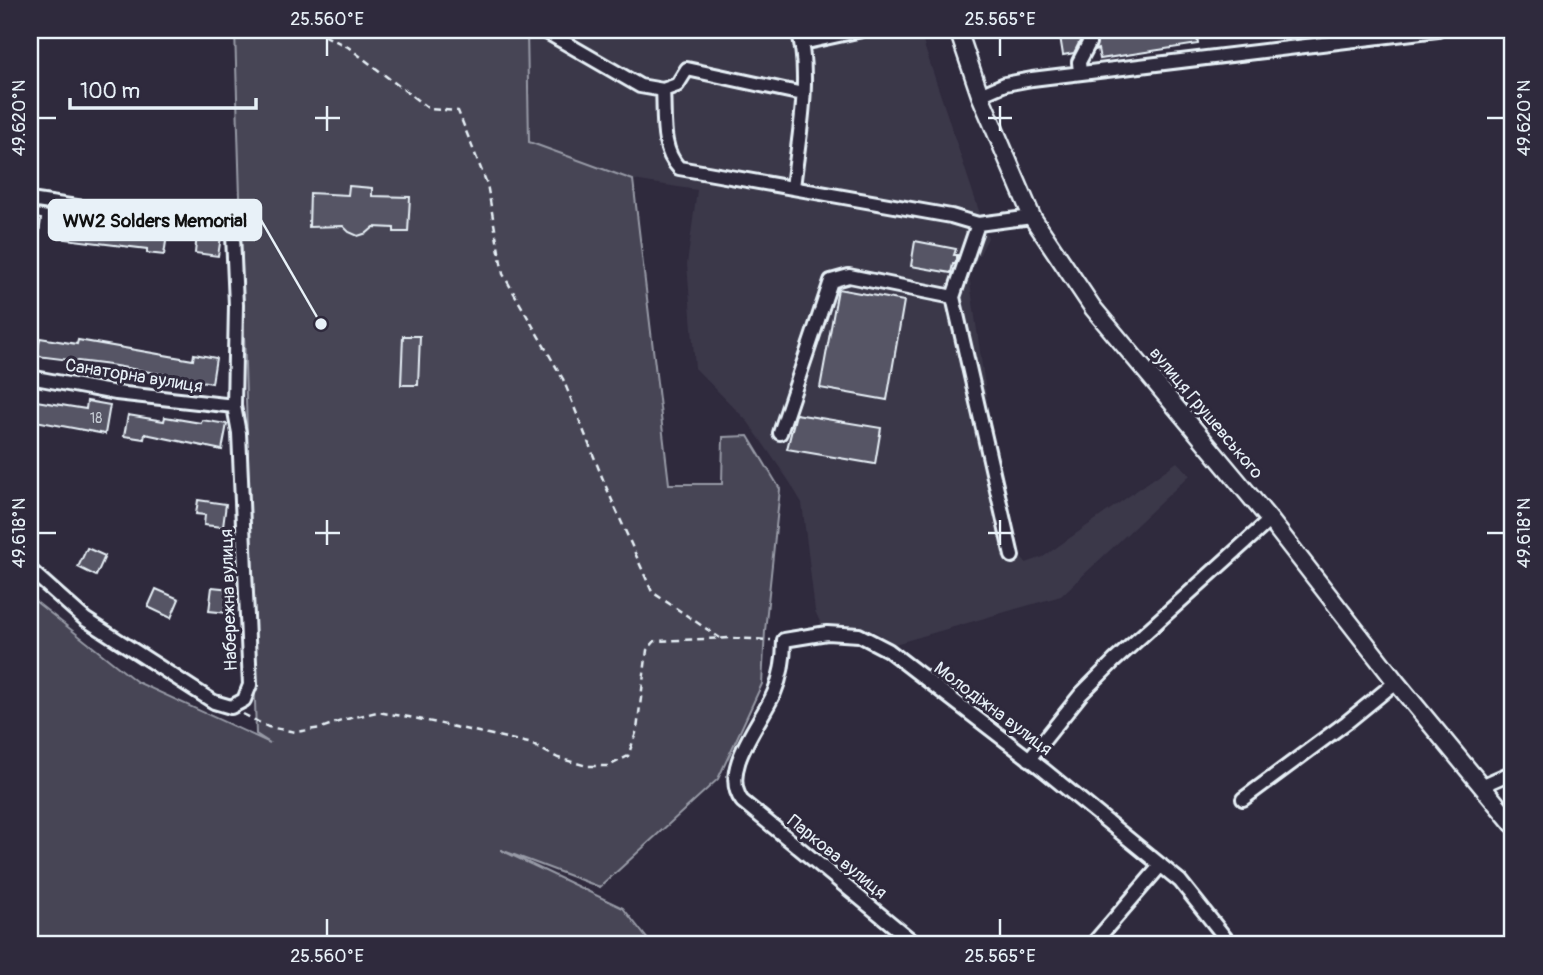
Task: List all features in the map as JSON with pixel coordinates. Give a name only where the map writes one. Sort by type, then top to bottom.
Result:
[{"type":"main road","name":"вулиця Грушевського","points":[[958,30],[980,95],[1032,217],[1093,309],[1270,520],[1396,682],[1513,824]]},
{"type":"street","points":[[543,30],[640,86],[663,90],[677,85],[687,69],[803,94]]},
{"type":"street","points":[[793,188],[803,94],[802,43],[797,30]]},
{"type":"street","points":[[802,43],[862,30]]},
{"type":"street","points":[[1080,73],[1079,62],[1089,43],[1088,30]]},
{"type":"street","points":[[980,95],[1004,84],[1080,73],[1438,30]]},
{"type":"street","points":[[663,90],[667,147],[671,160],[679,168],[978,223],[1032,217]]},
{"type":"street","name":"Набережна вулиця","points":[[30,200],[137,216],[227,225],[233,235],[236,305],[234,406],[239,433],[250,685],[244,700],[231,708]]},
{"type":"street","points":[[978,223],[953,297],[1012,556]]},
{"type":"street","points":[[780,433],[831,281],[849,276],[953,297]]},
{"type":"street","name":"Санаторна вулиця","points":[[30,377],[116,393],[234,406]]},
{"type":"street","points":[[1029,759],[1081,694],[1114,661],[1270,520]]},
{"type":"street","points":[[30,570],[85,619],[214,702],[231,708]]},
{"type":"street","name":"Молодіжна вулиця","points":[[784,640],[827,633],[859,635],[888,650],[1180,881],[1231,945]]},
{"type":"street","name":"Паркова вулиця","points":[[784,640],[784,657],[775,692],[736,767],[734,787],[737,794],[741,801],[917,945]]},
{"type":"street","points":[[1243,799],[1396,682]]},
{"type":"street","points":[[1481,786],[1513,772]]},
{"type":"street","points":[[1091,945],[1161,865]]},
{"type":"path","points":[[313,30],[348,47],[429,109],[458,111],[487,184],[503,274],[563,379],[652,593],[720,638]]},
{"type":"path","points":[[231,708],[268,727],[296,732],[321,728],[377,712],[529,743],[558,758],[587,766],[609,766],[628,756],[637,730],[647,650],[655,641],[720,638],[784,640]]},
{"type":"shaded area","points":[[235,30],[527,30],[529,142],[633,180],[669,484],[722,484],[723,437],[748,436],[780,489],[762,684],[718,779],[600,887],[501,850],[623,908],[652,945],[30,945],[30,597],[137,682],[270,743],[256,734]]},
{"type":"shaded area","points":[[526,30],[919,30],[988,238],[969,275],[992,435],[1018,555],[1026,563],[1043,557],[1177,462],[1190,475],[1061,596],[895,644],[874,631],[821,624],[815,611],[802,503],[748,422],[695,368],[687,264],[697,190],[633,180],[529,142]]},
{"type":"building","points":[[1059,30],[1077,30],[1080,41],[1074,53],[1063,55]]},
{"type":"building","points":[[1121,30],[1196,30],[1198,44],[1100,59],[1098,49],[1095,50],[1097,33]]},
{"type":"building","points":[[349,186],[372,188],[372,196],[410,197],[408,232],[374,227],[358,236],[343,226],[309,227],[310,193],[348,195]]},
{"type":"building","points":[[30,217],[41,219],[39,234],[30,233]]},
{"type":"building","points":[[67,222],[124,229],[125,223],[135,225],[135,231],[167,235],[164,255],[147,253],[147,249],[65,239]]},
{"type":"building","points":[[197,234],[221,237],[218,256],[195,253]]},
{"type":"building","points":[[915,241],[956,249],[954,255],[957,255],[957,259],[951,273],[911,266]]},
{"type":"building","points":[[838,289],[904,301],[887,400],[820,388]]},
{"type":"building","points":[[403,336],[420,336],[418,385],[401,385]]},
{"type":"building","points":[[40,338],[77,344],[78,340],[193,360],[194,354],[216,358],[212,383],[110,365],[37,356]]},
{"type":"building","points":[[30,400],[86,409],[87,401],[110,405],[105,434],[30,420]]},
{"type":"building","points":[[796,414],[881,428],[875,464],[787,449]]},
{"type":"building","points":[[128,415],[164,421],[165,417],[227,424],[222,450],[145,434],[144,439],[124,436]]},
{"type":"building","points":[[198,500],[226,504],[223,527],[204,525],[205,515],[196,514]]},
{"type":"building","points":[[87,548],[105,556],[96,576],[78,567]]},
{"type":"building","points":[[212,587],[231,589],[228,613],[209,611]]},
{"type":"building","points":[[156,589],[179,599],[171,618],[148,607]]},
{"type":"place","name":"WW2 Solders Memorial","points":[[321,324]]}]
